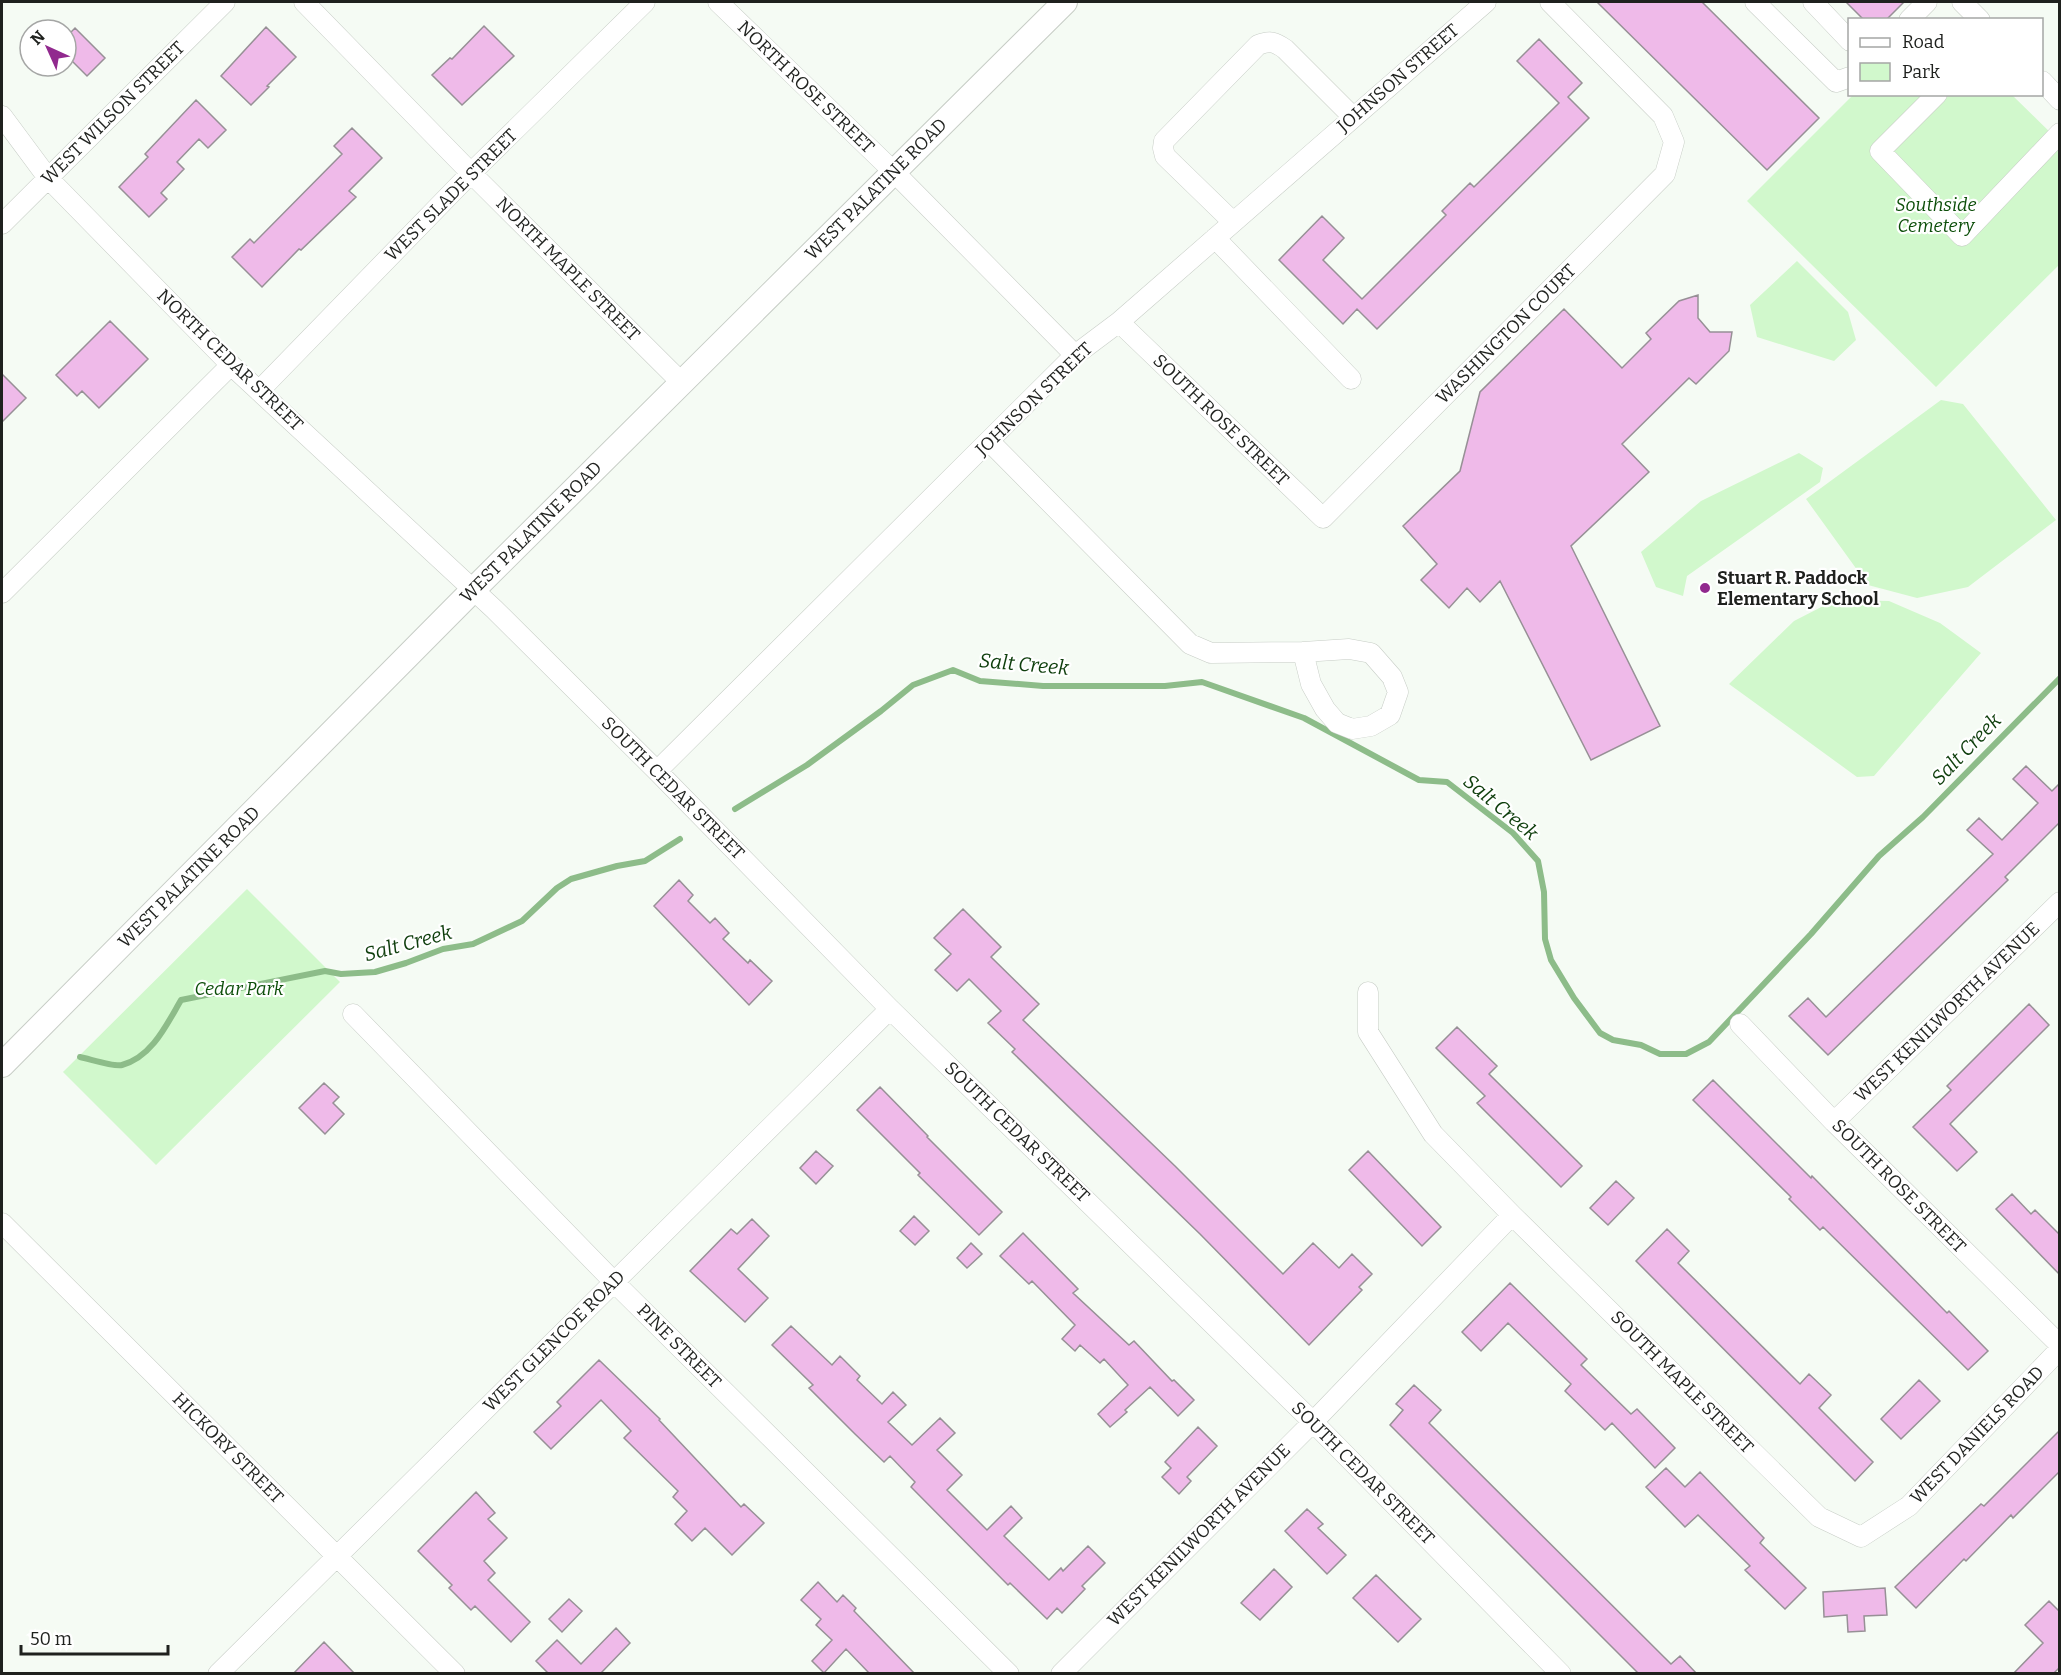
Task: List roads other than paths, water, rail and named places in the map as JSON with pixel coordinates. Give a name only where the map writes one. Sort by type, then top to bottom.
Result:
[{"type":"main road","name":"WEST PALATINE ROAD","points":[[2,1065],[681,382],[1065,2]]},
{"type":"street","name":"WEST WILSON STREET","points":[[2,224],[225,2]]},
{"type":"street","name":"NORTH MAPLE STREET","points":[[304,2],[471,173],[681,382]]},
{"type":"street","name":"WEST SLADE STREET","points":[[259,391],[471,173],[645,2]]},
{"type":"street","name":"NORTH ROSE STREET","points":[[718,2],[894,172]]},
{"type":"street","name":"JOHNSON STREET","points":[[657,771],[1075,355],[1119,322],[1485,2]]},
{"type":"street","name":"WASHINGTON COURT","points":[[1323,518],[1665,174],[1674,142],[1663,116],[1550,2]]},
{"type":"street","points":[[1755,2],[1836,82],[1848,78]]},
{"type":"street","points":[[1813,2],[1848,39]]},
{"type":"street","points":[[1911,18],[1927,2]]},
{"type":"street","points":[[1962,2],[1978,18]]},
{"type":"street","points":[[1233,222],[1165,156],[1163,148],[1164,141],[1258,45],[1267,41],[1275,42],[1285,49],[1353,117]]},
{"type":"street","points":[[2043,82],[2060,100]]},
{"type":"street","points":[[1935,96],[1880,151],[1962,236],[2060,133]]},
{"type":"street","name":"NORTH CEDAR STREET","points":[[2,116],[48,178],[231,365],[474,589]]},
{"type":"street","points":[[894,172],[1075,355]]},
{"type":"street","points":[[1215,238],[1351,379]]},
{"type":"street","name":"SOUTH ROSE STREET","points":[[1119,322],[1323,518]]},
{"type":"street","points":[[2,593],[231,365]]},
{"type":"street","points":[[989,441],[1190,644],[1211,652],[1303,652],[1349,649],[1371,653],[1392,677],[1398,692],[1390,715],[1371,726],[1352,729],[1337,723],[1325,709],[1311,684],[1303,652]]},
{"type":"street","name":"SOUTH CEDAR STREET","points":[[474,589],[657,771],[890,1009],[1313,1422],[1561,1674]]},
{"type":"street","name":"WEST KENILWORTH AVENUE","points":[[1834,1122],[2060,902]]},
{"type":"street","name":"SOUTH MAPLE STREET","points":[[1368,992],[1368,1032],[1433,1134],[1512,1215],[1819,1517],[1861,1537]]},
{"type":"street","name":"WEST GLENCOE ROAD","points":[[218,1674],[890,1009]]},
{"type":"street","name":"PINE STREET","points":[[353,1014],[614,1282],[1009,1674]]},
{"type":"street","name":"SOUTH ROSE STREET","points":[[1740,1024],[1834,1122],[2060,1347]]},
{"type":"street","name":"WEST KENILWORTH AVENUE","points":[[1061,1674],[1313,1422],[1512,1215]]},
{"type":"street","name":"HICKORY STREET","points":[[2,1223],[455,1674]]},
{"type":"street","name":"WEST DANIELS ROAD","points":[[1861,1537],[1909,1506],[2060,1347]]},
{"type":"waterway","name":"Salt Creek","points":[[735,809],[807,765],[913,685],[953,670],[980,681],[1043,686],[1165,686],[1202,682],[1304,718],[1419,780],[1447,782],[1513,833],[1538,861],[1544,892],[1545,939],[1551,960],[1574,998],[1600,1033],[1613,1040],[1641,1045],[1660,1054],[1686,1054],[1709,1042],[1811,934],[1879,856],[1923,817],[2060,678]]},
{"type":"waterway","name":"Salt Creek","points":[[80,1057],[118,1065],[133,1061],[150,1047],[181,1000],[325,971],[341,974],[375,972],[443,949],[473,944],[522,921],[557,888],[571,879],[645,861],[680,839]]},
{"type":"place","name":"Stuart R. Paddock Elementary School","points":[[1705,588]]},
{"type":"park label","name":"Southside Cemetery","points":[[1936,215]]},
{"type":"park label","name":"Cedar Park","points":[[239,989]]}]
